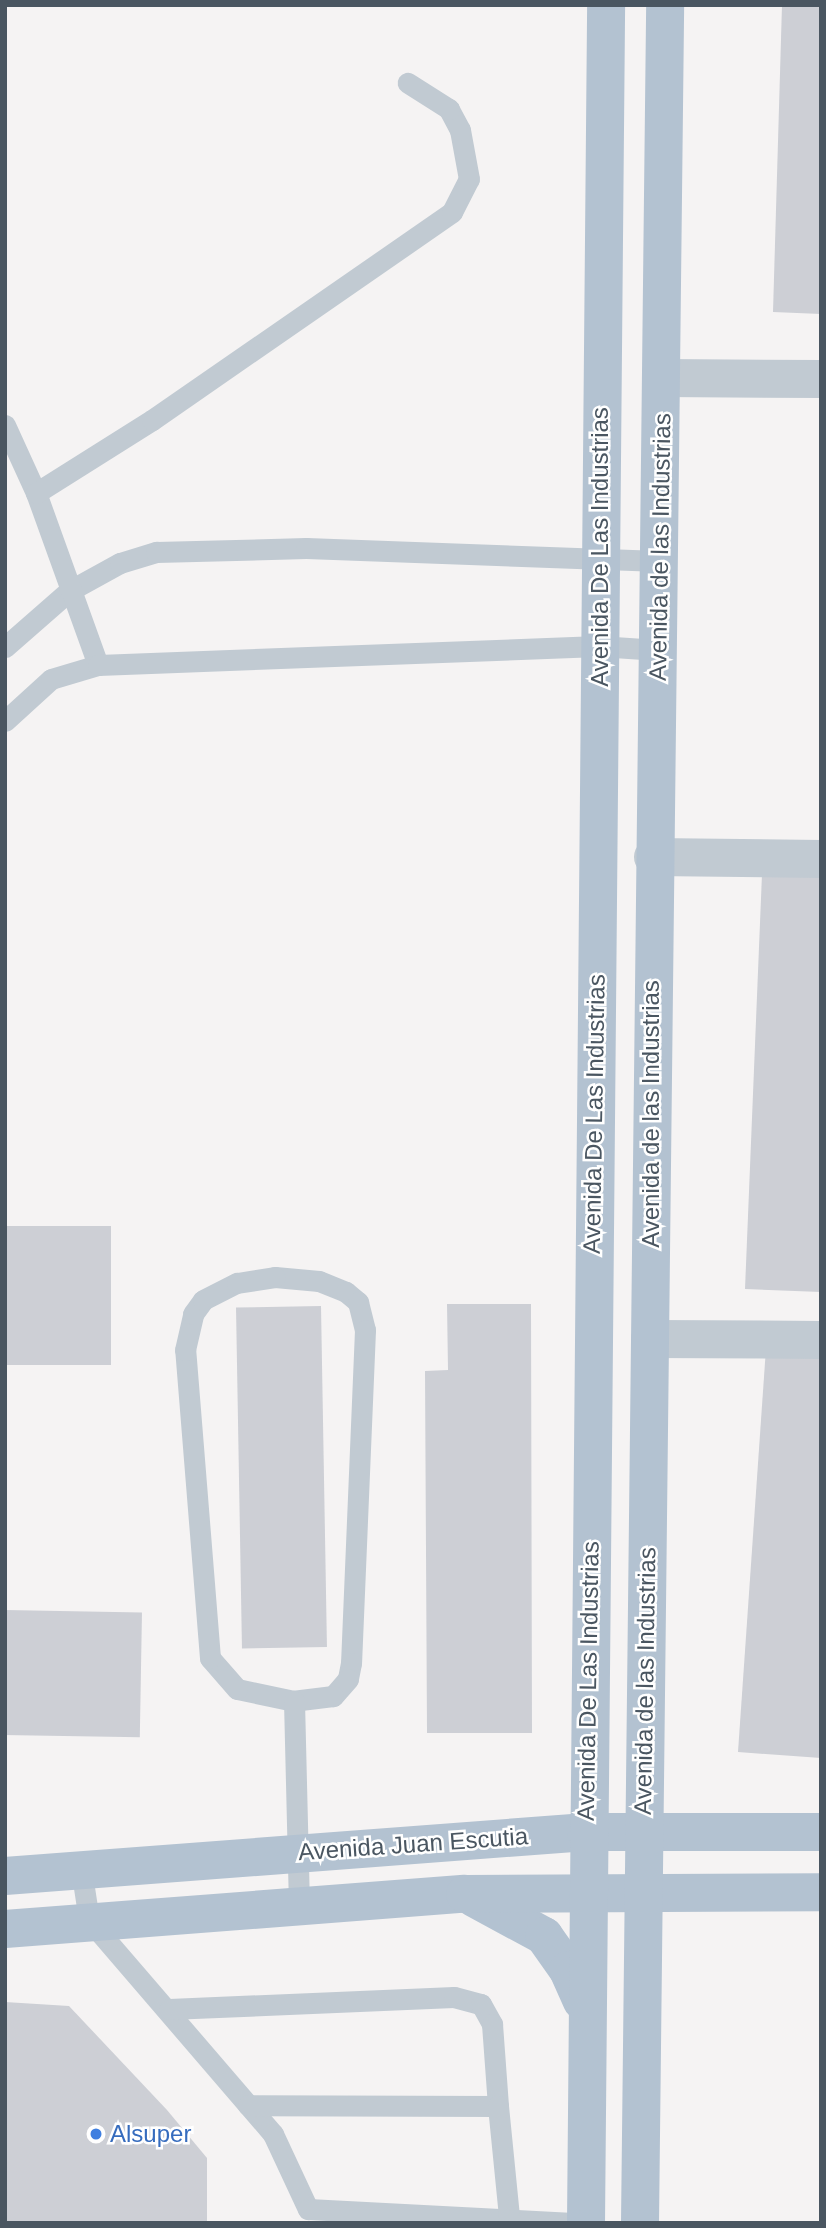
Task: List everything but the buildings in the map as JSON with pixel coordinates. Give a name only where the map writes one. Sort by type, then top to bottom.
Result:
[{"type":"main road","name":"Avenida De Las Industrias","points":[[586,2223],[586,1832],[606,5]]},
{"type":"main road","name":"Avenida de las Industrias","points":[[640,2223],[653,857],[664,378],[665,5]]},
{"type":"main road","points":[[605,76],[665,79]]},
{"type":"main road","points":[[604,181],[664,180]]},
{"type":"main road","points":[[596,982],[652,983]]},
{"type":"main road","points":[[588,1623],[646,1623]]},
{"type":"main road","name":"Avenida Juan Escutia","points":[[5,1876],[296,1851],[586,1832],[821,1832]]},
{"type":"main road","points":[[5,1929],[89,1920],[465,1894],[643,1890],[821,1892]]},
{"type":"main road","points":[[465,1894],[504,1910],[544,1936],[568,1970],[587,2014]]},
{"type":"street","points":[[664,378],[821,379]]},
{"type":"street","points":[[653,857],[821,859]]},
{"type":"street","points":[[650,1339],[821,1340]]},
{"type":"lane","points":[[36,493],[152,420],[452,212],[469,179],[460,130],[449,109],[408,83]]},
{"type":"lane","points":[[5,425],[36,493],[69,591],[99,665]]},
{"type":"lane","points":[[5,648],[69,591],[120,563],[156,552],[195,548],[306,548],[598,561],[660,561]]},
{"type":"lane","points":[[5,721],[51,679],[99,665],[600,646],[658,650]]},
{"type":"lane","points":[[275,1277],[319,1281],[346,1292],[358,1302],[365,1331],[351,1663],[348,1679],[333,1696],[294,1701],[237,1689],[210,1658],[185,1350],[193,1314],[203,1300],[237,1283],[275,1277]]},
{"type":"lane","points":[[294,1701],[299,1905]]},
{"type":"lane","points":[[81,1868],[89,1920],[169,2009],[273,2134],[301,2201],[313,2211],[509,2217],[578,2223]]},
{"type":"lane","points":[[169,2009],[470,1998],[488,2011],[492,2024],[509,2217]]},
{"type":"lane","points":[[248,2105],[498,2106]]},
{"type":"place","name":"Alsuper","points":[[96,2134]]}]
